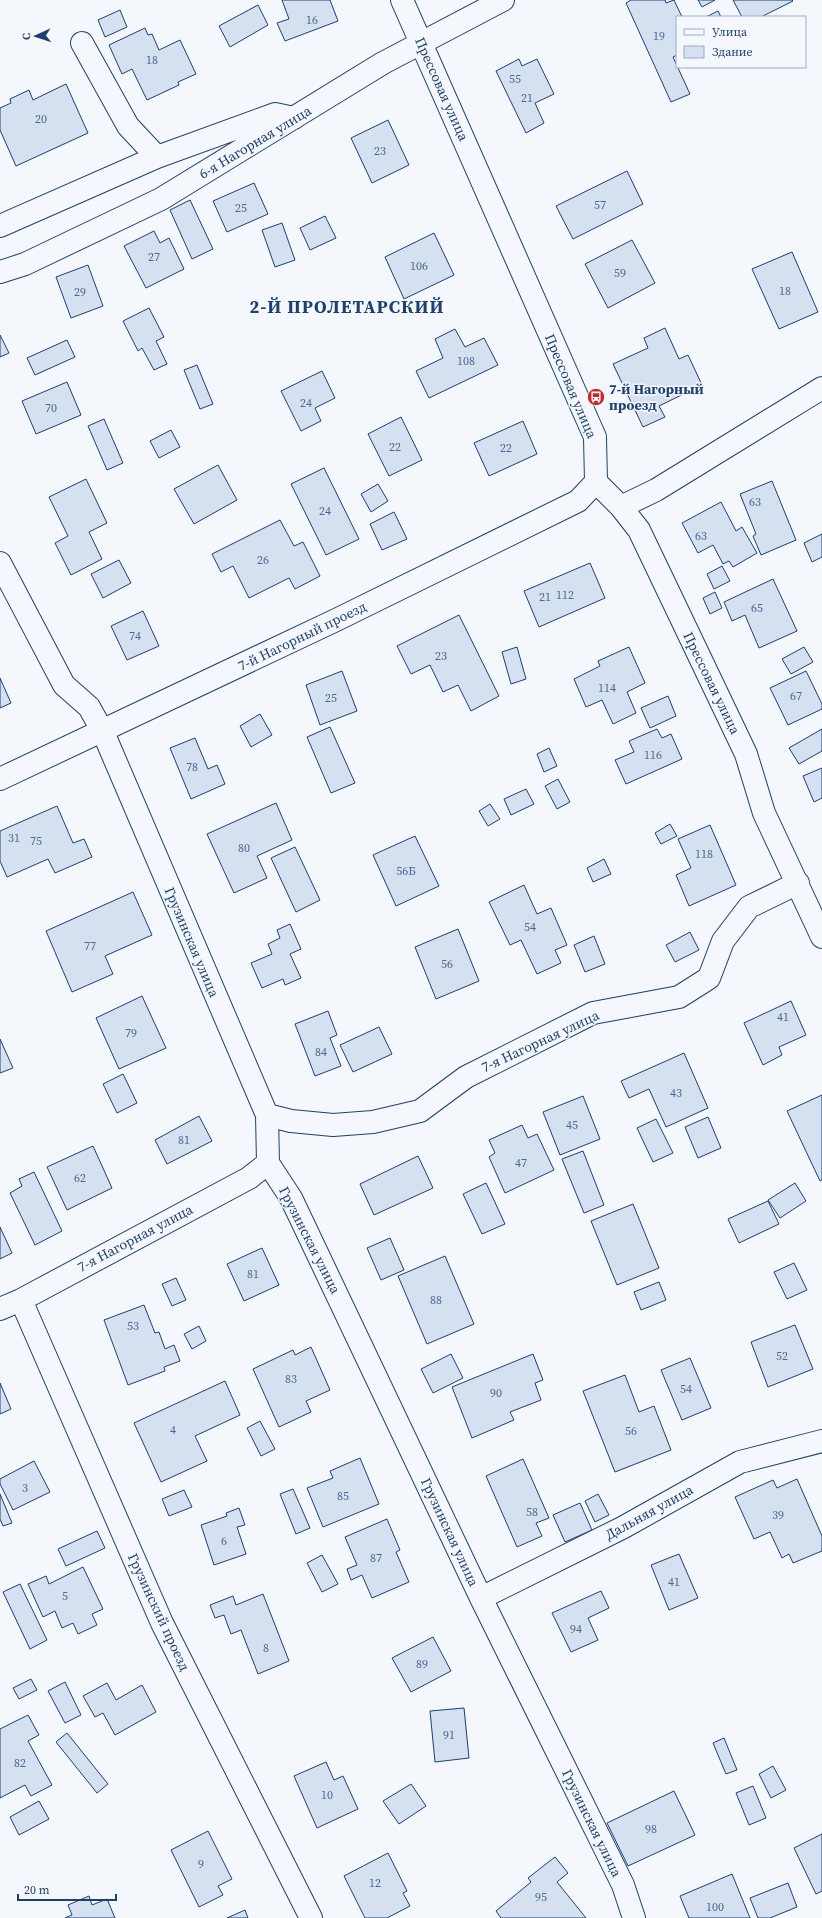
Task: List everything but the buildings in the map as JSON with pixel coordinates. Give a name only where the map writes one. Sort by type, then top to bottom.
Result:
[{"type":"street","name":"Прессовая улица","points":[[402,0],[595,437],[596,482],[621,507],[639,530],[746,754],[764,812],[798,883],[816,907],[822,938]]},
{"type":"street","name":"6-я Нагорная улица","points":[[0,272],[25,264],[162,199],[296,118],[383,63],[503,0]]},
{"type":"street","points":[[82,43],[128,126],[156,157]]},
{"type":"street","points":[[0,226],[156,157],[275,114],[296,118]]},
{"type":"street","points":[[621,507],[656,490],[822,388]]},
{"type":"street","name":"7-й Нагорный проезд","points":[[0,779],[103,732],[578,501],[596,482]]},
{"type":"street","name":"Грузинская улица","points":[[0,563],[64,685],[89,707],[103,732],[267,1115],[268,1163],[291,1198],[481,1598],[623,1885],[634,1918]]},
{"type":"street","name":"7-я Нагорная улица","points":[[267,1115],[291,1121],[333,1124],[373,1122],[420,1111],[466,1077],[593,1013],[679,997],[709,978],[723,941],[748,907],[798,883]]},
{"type":"street","name":"7-я Нагорная улица","points":[[0,1309],[21,1300],[249,1178],[268,1163]]},
{"type":"street","name":"Грузинский проезд","points":[[21,1300],[162,1623],[312,1918]]},
{"type":"street","name":"Дальняя улица","points":[[481,1598],[622,1528],[740,1462],[822,1441]]},
{"type":"place","name":"7-й Нагорный проезд","points":[[596,397]]},
{"type":"district","name":"2-Й ПРОЛЕТАРСКИЙ","points":[[347,307]]}]
